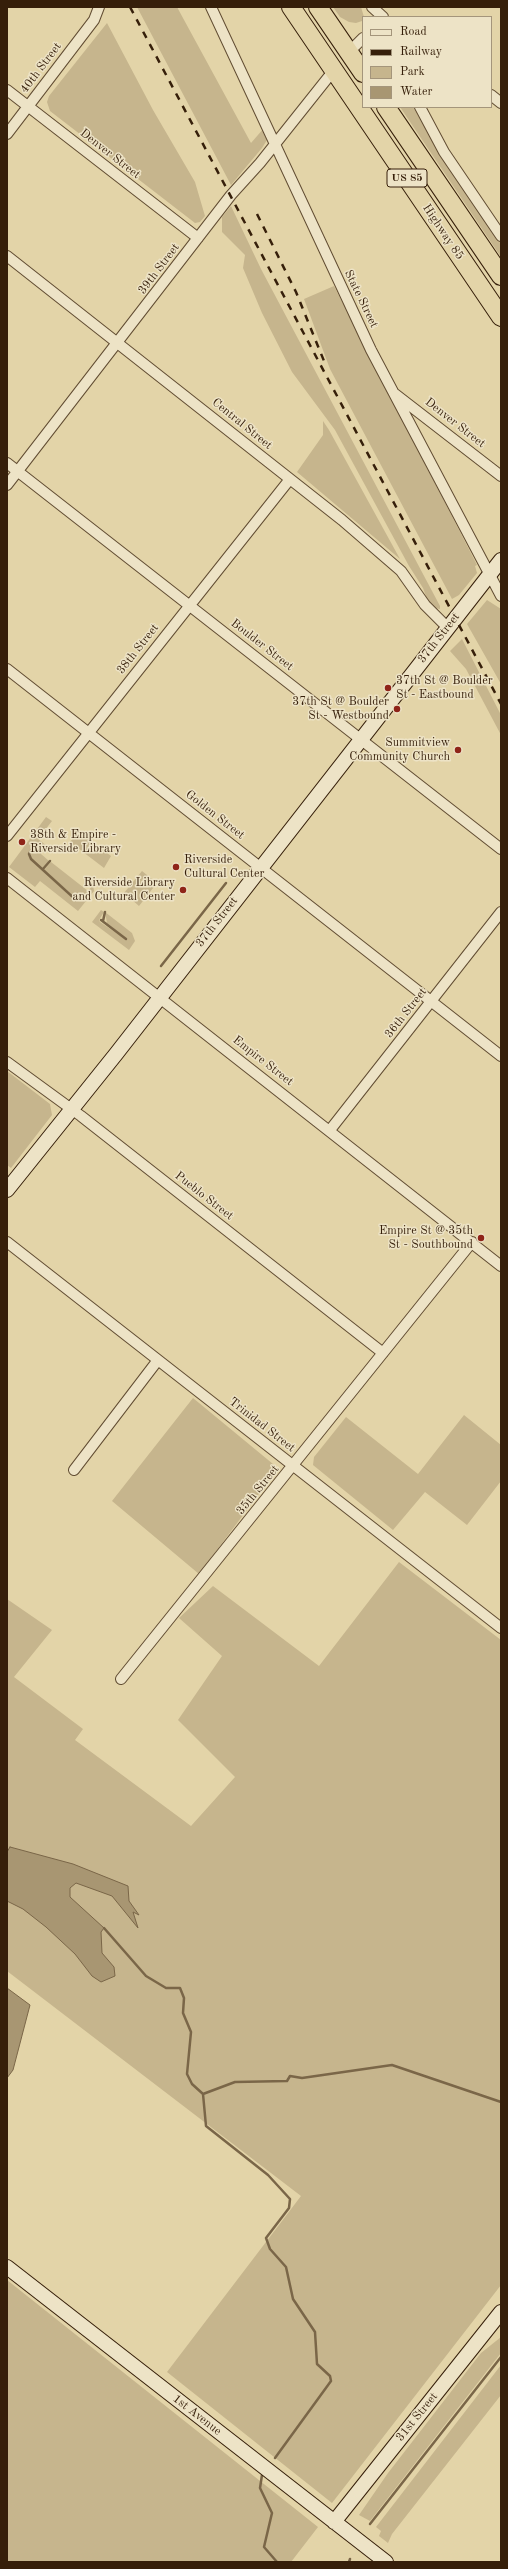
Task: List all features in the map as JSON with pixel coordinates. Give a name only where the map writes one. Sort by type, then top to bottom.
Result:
[{"type":"highway","name":"Highway 85","points":[[291,7],[501,317]]},
{"type":"highway","points":[[318,7],[362,72]]},
{"type":"highway","name":"Highway 85","points":[[387,108],[501,276]]},
{"type":"main road","name":"37th Street","points":[[7,1190],[501,560]]},
{"type":"main road","name":"1st Avenue","points":[[7,2267],[386,2562]]},
{"type":"main road","name":"31st Street","points":[[334,2522],[501,2312]]},
{"type":"street","name":"State Street","points":[[211,7],[276,144],[330,266],[392,392],[501,596]]},
{"type":"street","points":[[374,8],[383,16]]},
{"type":"street","name":"40th Street","points":[[7,134],[97,12]]},
{"type":"street","points":[[348,52],[362,39]]},
{"type":"street","name":"39th Street","points":[[7,485],[231,195],[276,144],[334,70]]},
{"type":"street","name":"Denver Street","points":[[7,90],[198,238]]},
{"type":"street","points":[[492,97],[501,104]]},
{"type":"street","points":[[421,108],[444,152],[501,236]]},
{"type":"street","name":"Central Street","points":[[7,256],[290,479],[400,571],[425,605],[447,627]]},
{"type":"street","name":"Denver Street","points":[[392,392],[501,476]]},
{"type":"street","name":"Boulder Street","points":[[7,463],[501,849]]},
{"type":"street","name":"38th Street","points":[[7,836],[290,479]]},
{"type":"street","name":"Golden Street","points":[[7,669],[501,1056]]},
{"type":"street","name":"Empire Street","points":[[7,878],[472,1242],[499,1261]]},
{"type":"street","name":"36th Street","points":[[330,1130],[432,1002],[501,912]]},
{"type":"street","name":"Pueblo Street","points":[[7,1062],[72,1109],[383,1353]]},
{"type":"street","name":"Trinidad Street","points":[[7,1242],[501,1628]]},
{"type":"street","name":"35th Street","points":[[122,1679],[472,1242]]},
{"type":"street","points":[[74,1470],[158,1360]]},
{"type":"green space","points":[[137,7],[177,7],[251,143],[264,128],[267,140],[231,185]]},
{"type":"green space","points":[[333,7],[361,7],[364,16],[362,16],[362,21],[356,23],[349,22],[340,17]]},
{"type":"green space","points":[[107,23],[153,110],[195,182],[205,216],[200,222],[195,223],[50,111],[47,102],[49,96]]},
{"type":"green space","points":[[401,108],[414,108],[457,181],[501,244],[501,257]]},
{"type":"green space","points":[[231,206],[261,269],[440,606],[440,609],[434,608],[428,602],[423,588],[409,566],[335,430],[292,372],[262,313],[243,268],[245,255],[222,232],[222,217]]},
{"type":"green space","points":[[334,286],[477,565],[475,566],[477,573],[459,595],[452,599],[330,369],[304,299]]},
{"type":"green space","points":[[323,421],[400,559],[297,472],[323,435]]},
{"type":"green space","points":[[487,600],[501,609],[501,684],[467,624]]},
{"type":"green space","points":[[462,639],[501,715],[501,735],[466,669],[450,651]]},
{"type":"green space","points":[[46,817],[52,821],[38,839],[47,846],[41,854],[49,861],[42,869],[32,859],[30,854],[35,843],[29,851],[29,857],[75,901],[77,899],[44,870],[51,862],[88,891],[93,885],[94,891],[78,911],[40,881],[35,887],[9,867]]},
{"type":"green space","points":[[79,831],[111,856],[104,868],[70,842]]},
{"type":"green space","points":[[142,871],[157,883],[139,906],[124,893]]},
{"type":"green space","points":[[101,910],[104,912],[99,920],[100,922],[127,940],[107,923],[105,912],[132,933],[135,941],[129,950],[92,922]]},
{"type":"green space","points":[[7,1071],[50,1104],[52,1115],[11,1168],[7,1165]]},
{"type":"green space","points":[[193,1398],[273,1464],[276,1471],[199,1574],[112,1501]]},
{"type":"green space","points":[[464,1415],[501,1445],[501,1481],[467,1525],[425,1492],[393,1530],[313,1465],[314,1457],[346,1417],[418,1474]]},
{"type":"green space","points":[[399,1562],[501,1640],[501,2285],[332,2503],[167,2372],[301,2196],[7,1971],[7,1599],[52,1630],[14,1677],[83,1729],[75,1740],[191,1826],[235,1777],[178,1720],[222,1656],[179,1618],[213,1586],[319,1666]]},
{"type":"green space","points":[[7,2280],[318,2527],[291,2562],[7,2562]]},
{"type":"green space","points":[[501,2337],[501,2353],[370,2521],[359,2515],[388,2473],[481,2353]]},
{"type":"green space","points":[[501,2365],[501,2395],[392,2534],[388,2543],[379,2536],[381,2531],[376,2527]]},
{"type":"water","points":[[10,1847],[73,1864],[128,1886],[129,1901],[139,1915],[133,1912],[138,1928],[112,1896],[76,1883],[70,1888],[70,1897],[104,1928],[101,1932],[102,1953],[114,1967],[115,1976],[101,1982],[92,1976],[75,1954],[46,1927],[23,1909],[7,1901],[7,1852]]},
{"type":"water","points":[[7,1988],[30,2005],[13,2070],[7,2078]]},
{"type":"waterway","points":[[35,844],[29,854],[31,859],[76,900]]},
{"type":"waterway","points":[[43,869],[50,861]]},
{"type":"waterway","points":[[161,966],[226,883]]},
{"type":"waterway","points":[[103,921],[105,912]]},
{"type":"waterway","points":[[101,920],[126,939]]},
{"type":"waterway","points":[[104,1928],[146,1976],[166,1988],[180,1988],[184,1998],[183,2013],[191,2032],[187,2074],[192,2084],[203,2094]]},
{"type":"waterway","points":[[275,2458],[331,2381],[330,2376],[317,2364],[315,2332],[293,2299],[286,2267],[270,2249],[266,2238],[289,2208],[290,2199],[268,2175],[206,2126],[203,2094],[235,2082],[287,2081],[290,2076],[302,2078],[392,2065],[501,2102]]},
{"type":"waterway","points":[[370,2524],[501,2357]]},
{"type":"waterway","points":[[262,2475],[260,2488],[272,2513],[264,2547],[277,2562]]},
{"type":"railway","points":[[130,7],[501,704]]},
{"type":"railway","points":[[257,214],[296,292],[324,361]]},
{"type":"place","name":"37th St @ Boulder St - Eastbound","points":[[388,688]]},
{"type":"place","name":"37th St @ Boulder St - Westbound","points":[[397,709]]},
{"type":"place","name":"Summitview Community Church","points":[[458,750]]},
{"type":"place","name":"38th & Empire - Riverside Library","points":[[22,842]]},
{"type":"place","name":"Riverside Cultural Center","points":[[176,867]]},
{"type":"place","name":"Riverside Library and Cultural Center","points":[[183,890]]},
{"type":"place","name":"Empire St @ 35th St - Southbound","points":[[481,1238]]}]
